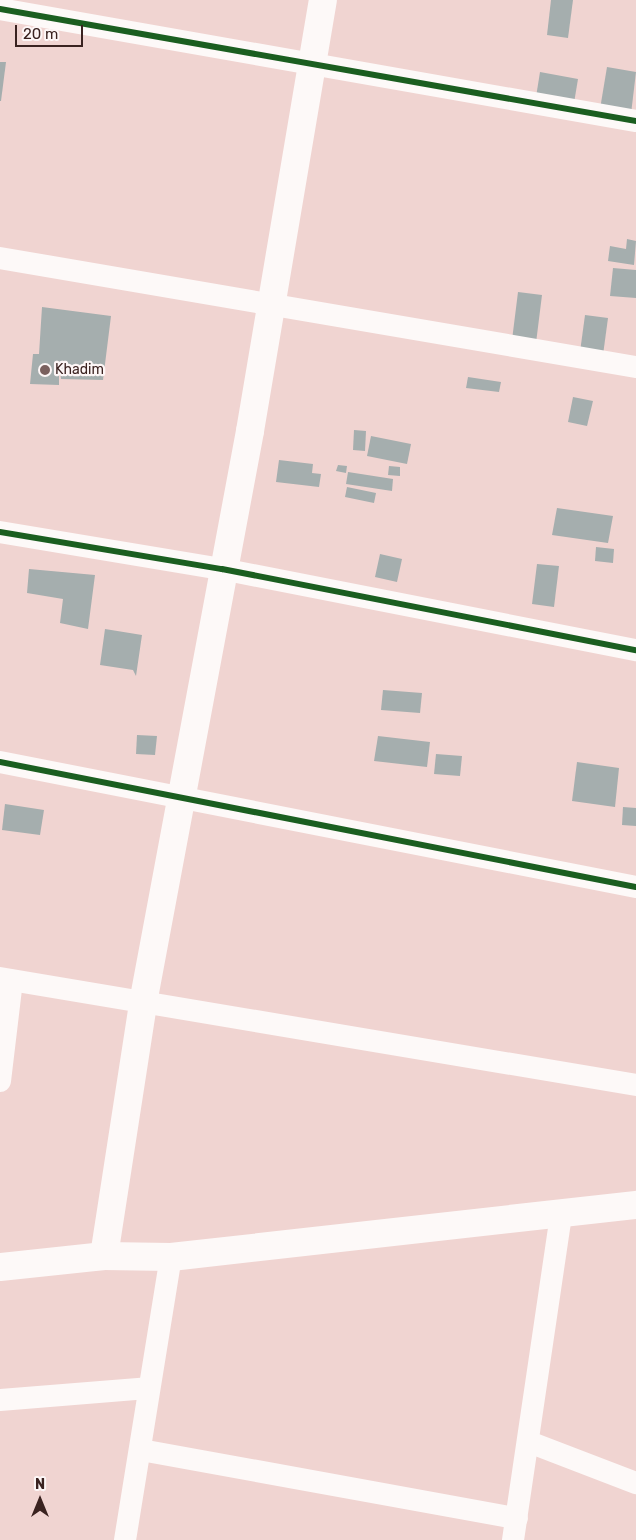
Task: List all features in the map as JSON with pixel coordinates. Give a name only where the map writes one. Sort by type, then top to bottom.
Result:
[{"type":"main road","points":[[104,1256],[143,1003],[272,304],[323,0]]},
{"type":"main road","points":[[0,1267],[104,1256],[171,1257],[636,1205]]},
{"type":"street","points":[[0,9],[636,121]]},
{"type":"street","points":[[0,258],[636,367]]},
{"type":"street","points":[[0,532],[222,569],[636,650]]},
{"type":"street","points":[[0,762],[182,795],[636,887]]},
{"type":"street","points":[[0,1081],[6,979],[636,1085]]},
{"type":"street","points":[[513,1540],[529,1442],[561,1214]]},
{"type":"street","points":[[125,1540],[141,1450],[148,1388],[171,1257]]},
{"type":"street","points":[[0,1400],[148,1388]]},
{"type":"street","points":[[529,1442],[636,1483]]},
{"type":"street","points":[[141,1450],[517,1518]]},
{"type":"building","points":[[551,0],[573,0],[568,38],[547,35]]},
{"type":"building","points":[[0,62],[6,62],[1,101],[0,101]]},
{"type":"building","points":[[607,67],[636,72],[631,114],[600,109]]},
{"type":"building","points":[[540,72],[578,79],[574,103],[536,97]]},
{"type":"building","points":[[627,239],[636,241],[634,265],[608,261],[610,246],[626,249]]},
{"type":"building","points":[[613,268],[636,270],[636,298],[610,296]]},
{"type":"building","points":[[518,292],[542,295],[536,343],[512,340]]},
{"type":"building","points":[[42,307],[111,316],[103,380],[61,379],[59,360],[59,385],[30,384],[33,354],[39,354]]},
{"type":"building","points":[[585,315],[608,318],[603,355],[580,352]]},
{"type":"building","points":[[468,377],[501,382],[499,392],[466,388]]},
{"type":"building","points":[[573,397],[593,401],[587,426],[568,422]]},
{"type":"building","points":[[354,430],[366,431],[365,451],[353,450]]},
{"type":"building","points":[[371,436],[411,444],[407,464],[367,456]]},
{"type":"building","points":[[279,460],[313,464],[312,473],[321,474],[319,487],[276,482]]},
{"type":"building","points":[[338,465],[347,466],[346,473],[336,471]]},
{"type":"building","points":[[389,466],[400,467],[400,476],[388,475]]},
{"type":"building","points":[[348,472],[393,479],[392,491],[346,484]]},
{"type":"building","points":[[347,487],[376,493],[374,503],[345,497]]},
{"type":"building","points":[[557,508],[613,516],[608,543],[552,535]]},
{"type":"building","points":[[596,547],[614,549],[613,563],[595,561]]},
{"type":"building","points":[[380,554],[402,559],[397,582],[375,577]]},
{"type":"building","points":[[537,564],[559,566],[554,607],[532,604]]},
{"type":"building","points":[[29,569],[95,575],[88,629],[60,623],[63,599],[27,593]]},
{"type":"building","points":[[105,629],[142,635],[136,676],[133,670],[100,665]]},
{"type":"building","points":[[383,690],[422,693],[420,713],[381,710]]},
{"type":"building","points":[[137,735],[157,736],[155,755],[136,754]]},
{"type":"building","points":[[378,736],[430,742],[427,767],[374,761]]},
{"type":"building","points":[[436,754],[462,756],[460,776],[434,774]]},
{"type":"building","points":[[577,762],[619,768],[615,807],[572,801]]},
{"type":"building","points":[[5,804],[44,810],[40,835],[2,830]]},
{"type":"building","points":[[623,807],[636,808],[636,826],[622,825]]},
{"type":"cycle path","points":[[0,9],[636,121]]},
{"type":"cycle path","points":[[0,532],[222,569],[636,650]]},
{"type":"cycle path","points":[[0,762],[636,887]]},
{"type":"place","name":"Khadim","points":[[45,370]]}]
